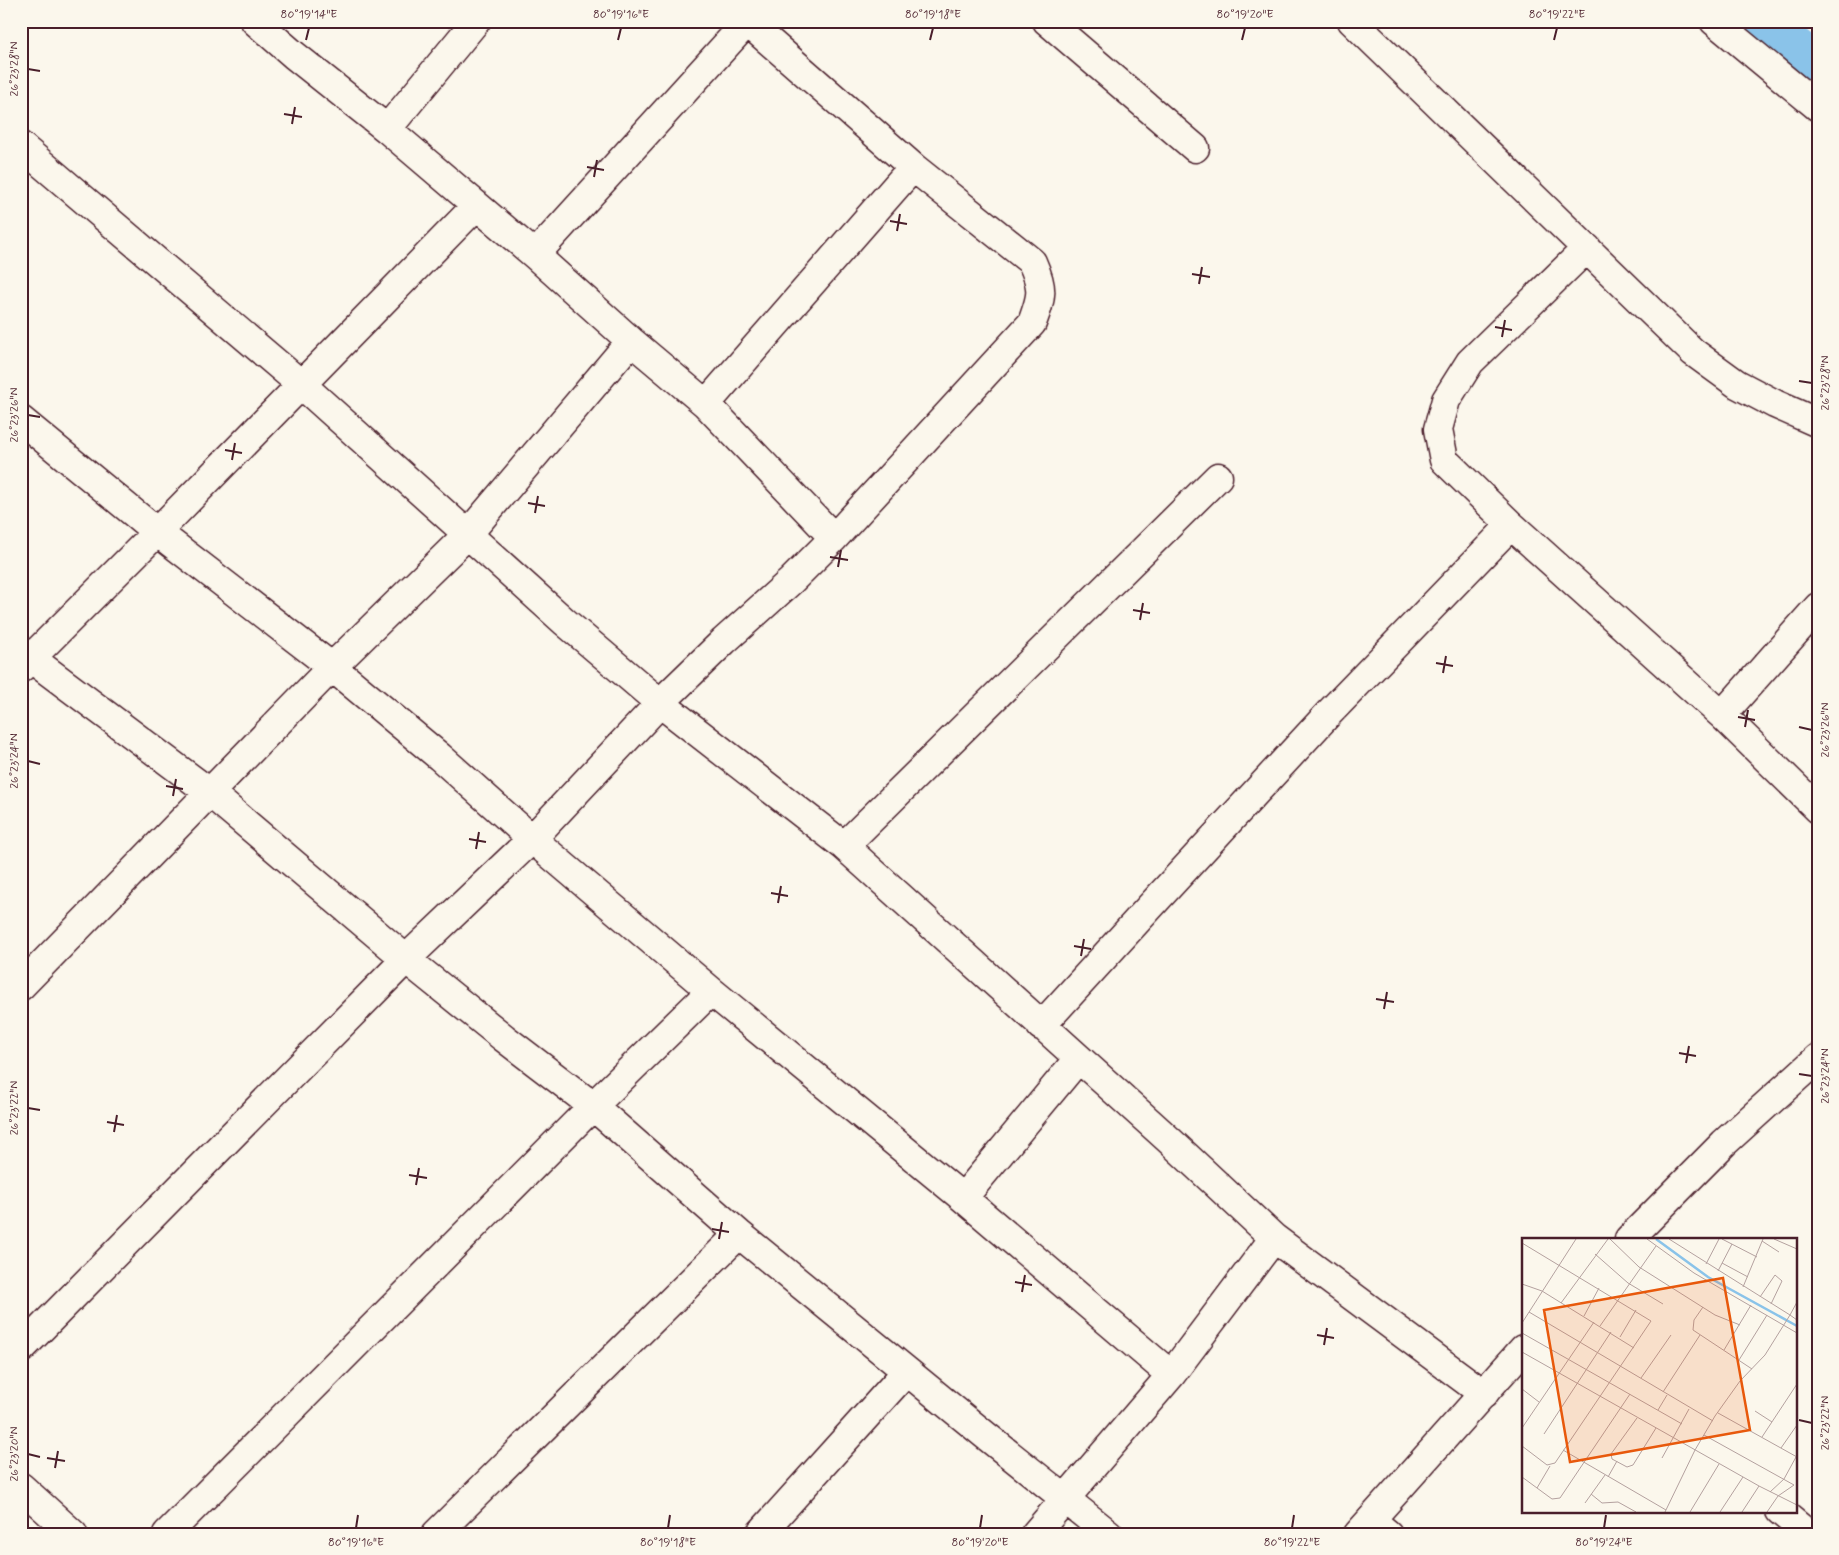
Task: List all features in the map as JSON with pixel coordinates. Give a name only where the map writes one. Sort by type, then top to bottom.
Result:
[{"type":"street","points":[[255,21],[387,129],[706,404],[834,538]]},
{"type":"street","points":[[387,129],[476,21]]},
{"type":"street","points":[[1047,21],[1195,148]]},
{"type":"street","points":[[1352,21],[1693,352],[1737,384],[1775,404],[1818,423]]},
{"type":"street","points":[[1714,21],[1818,107]]},
{"type":"street","points":[[21,1349],[406,959],[532,839],[660,703],[724,641],[791,581],[834,538],[1032,323],[1041,300],[1040,280],[1032,262],[913,167],[747,22],[535,255]]},
{"type":"street","points":[[21,146],[302,385],[565,622],[660,703],[844,846],[1168,1139],[1274,1238],[1484,1394]]},
{"type":"street","points":[[706,404],[913,167]]},
{"type":"street","points":[[476,206],[157,532],[24,659],[209,792],[406,959],[504,1038],[593,1106],[738,1234],[1108,1534]]},
{"type":"street","points":[[1587,248],[1470,362],[1446,400],[1438,429],[1444,460],[1511,525],[1722,715],[1818,809]]},
{"type":"street","points":[[21,986],[332,667],[468,534],[632,341]]},
{"type":"street","points":[[21,420],[157,532],[332,667],[440,757],[532,839],[711,991],[963,1198],[1171,1375]]},
{"type":"street","points":[[844,846],[1218,477]]},
{"type":"street","points":[[1041,1026],[1330,712],[1511,525]]},
{"type":"street","points":[[1722,715],[1818,607]]},
{"type":"street","points":[[167,1534],[593,1106],[711,991]]},
{"type":"street","points":[[1631,1238],[1724,1143],[1818,1058]]},
{"type":"street","points":[[963,1198],[1078,1059]]},
{"type":"street","points":[[436,1534],[738,1234]]},
{"type":"street","points":[[1035,1534],[1171,1375],[1274,1238]]},
{"type":"street","points":[[1372,1529],[1522,1350]]},
{"type":"street","points":[[760,1534],[906,1372]]},
{"type":"street","points":[[21,1487],[73,1534]]},
{"type":"street","points":[[1781,1512],[1808,1534]]},
{"type":"waterway","points":[[1763,21],[1818,64]]}]
